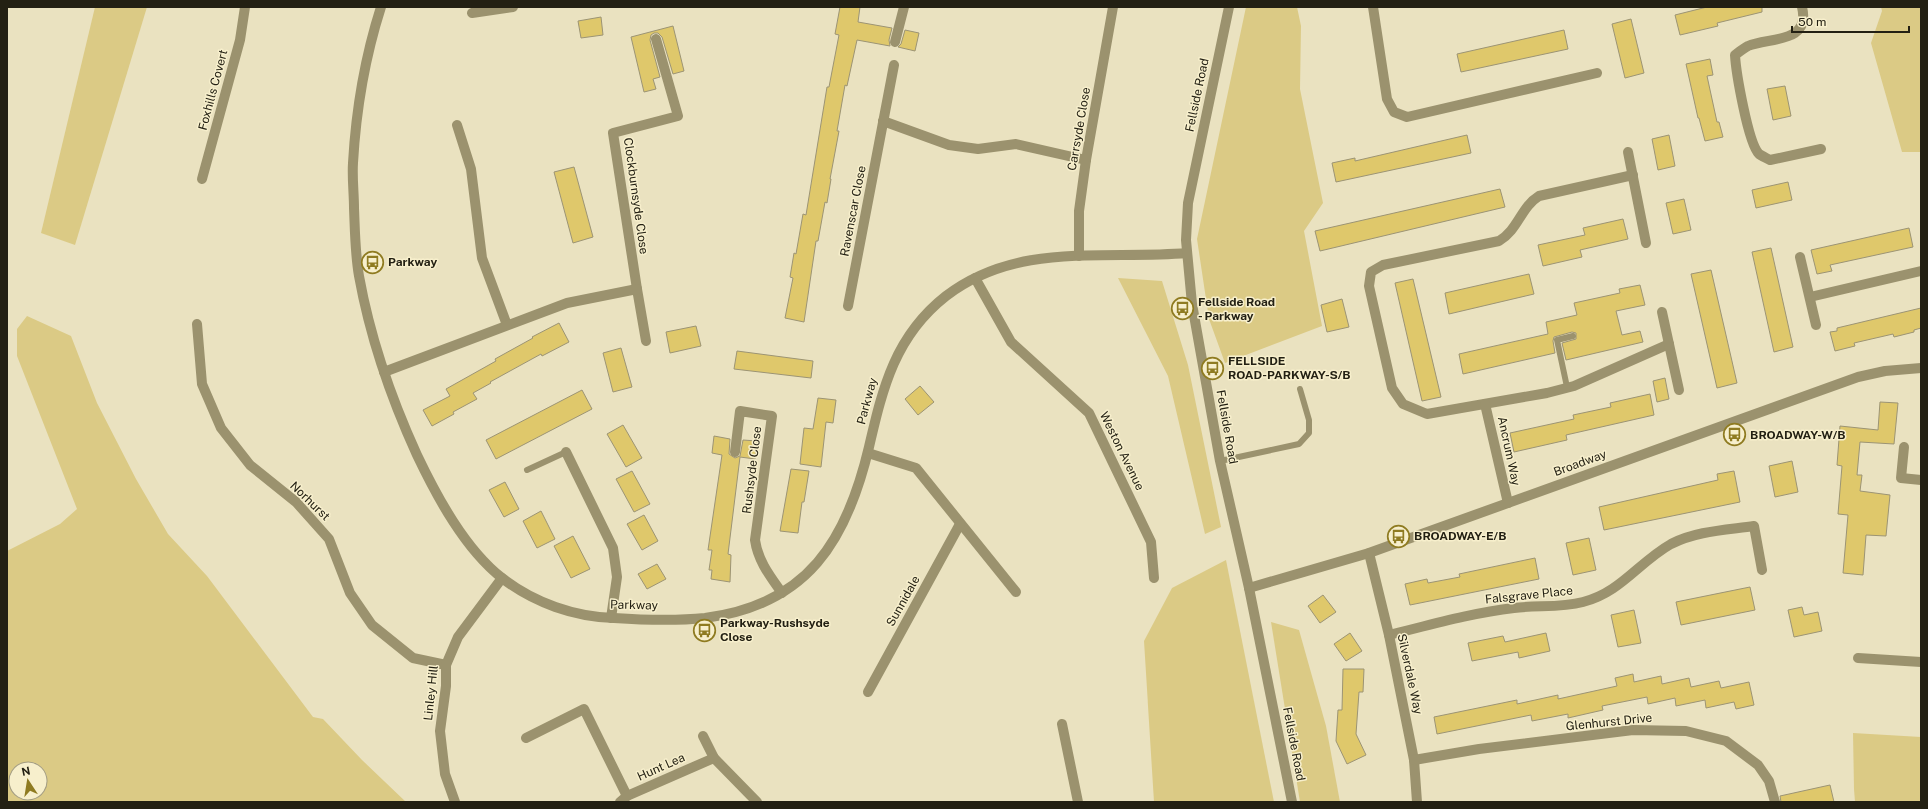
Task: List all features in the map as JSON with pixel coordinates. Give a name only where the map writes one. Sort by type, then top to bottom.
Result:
[{"type":"street","name":"Foxhills Covert","points":[[202,179],[240,40],[245,7]]},
{"type":"street","name":"Parkway","points":[[381,7],[370,41],[361,92],[353,165],[355,243],[359,276],[384,372],[406,429],[424,469],[445,508],[478,554],[502,578],[535,598],[564,610],[588,616],[611,618],[699,618],[717,616],[743,610],[782,593],[800,580],[818,563],[832,545],[844,524],[855,498],[888,372],[907,339],[922,318],[935,305],[950,293],[975,278],[989,271],[1012,263],[1043,258],[1187,253]]},
{"type":"street","points":[[472,14],[513,7]]},
{"type":"street","points":[[895,42],[904,7]]},
{"type":"street","name":"Carrsyde Close","points":[[1079,256],[1079,211],[1086,160],[1113,7]]},
{"type":"street","name":"Fellside Road","points":[[1229,7],[1188,203],[1186,222],[1187,253],[1192,304],[1220,460],[1249,588],[1292,802]]},
{"type":"street","points":[[1373,7],[1387,99],[1394,112],[1407,117],[1597,73]]},
{"type":"street","points":[[1802,7],[1804,15],[1799,29],[1790,37],[1748,46],[1736,55],[1736,68],[1751,139],[1758,153],[1770,160],[1821,150]]},
{"type":"street","name":"Clockburnsyde Close","points":[[646,341],[614,133],[678,116],[656,39]]},
{"type":"street","name":"Ravenscar Close","points":[[848,306],[894,65]]},
{"type":"street","points":[[883,121],[948,145],[978,149],[1016,144],[1086,160]]},
{"type":"street","points":[[456,125],[471,169],[482,258],[507,325]]},
{"type":"street","points":[[1628,152],[1646,243]]},
{"type":"street","points":[[1633,175],[1539,196],[1525,208],[1512,230],[1499,241],[1383,265],[1371,272],[1369,286],[1392,388],[1403,404],[1427,414],[1547,393],[1567,387],[1668,344]]},
{"type":"street","points":[[1800,257],[1816,325]]},
{"type":"street","points":[[1810,298],[1921,271]]},
{"type":"street","name":"Weston Avenue","points":[[975,278],[1011,342],[1089,413],[1151,542],[1154,578]]},
{"type":"street","points":[[384,372],[567,303],[637,289]]},
{"type":"street","points":[[1662,312],[1678,390]]},
{"type":"street","name":"Norhurst","points":[[197,324],[202,384],[222,428],[250,465],[296,502],[330,539],[350,593],[372,626],[413,658],[446,665]]},
{"type":"street","name":"Broadway","points":[[1249,588],[1369,553],[1858,377],[1885,371],[1921,368]]},
{"type":"street","name":"Ancrum Way","points":[[1485,404],[1508,503]]},
{"type":"street","name":"Rushsyde Close","points":[[735,452],[740,411],[772,416],[755,540],[757,554],[761,562],[782,593]]},
{"type":"street","points":[[1904,447],[1901,478],[1921,480]]},
{"type":"street","points":[[566,452],[613,548],[617,577],[611,618]]},
{"type":"street","points":[[868,453],[916,468],[1016,592]]},
{"type":"street","name":"Sunnidale","points":[[868,692],[960,524]]},
{"type":"street","name":"Falsgrave Place","points":[[1389,635],[1489,611],[1516,607],[1554,606],[1583,602],[1611,592],[1671,544],[1693,535],[1754,526],[1762,570]]},
{"type":"street","name":"Silverdale Way","points":[[1369,553],[1389,635],[1414,760],[1417,802]]},
{"type":"street","name":"Linley Hill","points":[[455,802],[445,774],[440,731],[446,686],[446,665],[458,637],[502,578]]},
{"type":"street","points":[[1858,658],[1921,662]]},
{"type":"street","points":[[526,738],[584,709],[624,799]]},
{"type":"street","points":[[1062,724],[1078,802]]},
{"type":"street","name":"Glenhurst Drive","points":[[1414,760],[1479,749],[1633,730],[1686,730],[1726,741],[1758,765],[1770,781],[1775,802]]},
{"type":"street","points":[[703,736],[714,758],[757,802]]},
{"type":"street","name":"Hunt Lea","points":[[624,799],[714,758]]},
{"type":"lane","points":[[1567,387],[1557,340],[1573,336]]},
{"type":"lane","points":[[1220,460],[1299,444],[1309,433],[1309,420],[1300,389]]},
{"type":"lane","points":[[527,470],[566,452]]},
{"type":"shaded area","points":[[95,7],[147,7],[75,245],[41,233]]},
{"type":"shaded area","points":[[1246,7],[1297,7],[1301,26],[1300,89],[1323,203],[1304,231],[1322,326],[1225,363],[1209,319],[1197,239]]},
{"type":"shaded area","points":[[1881,7],[1921,7],[1921,152],[1902,152],[1871,43],[1882,11]]},
{"type":"shaded area","points":[[1118,278],[1162,281],[1188,365],[1221,527],[1205,534],[1168,376]]},
{"type":"shaded area","points":[[27,316],[71,336],[97,403],[136,479],[168,534],[207,576],[313,717],[323,719],[362,760],[406,802],[7,802],[7,551],[60,524],[77,509],[17,356],[17,329]]},
{"type":"shaded area","points":[[1226,560],[1274,802],[1154,802],[1144,641],[1172,588]]},
{"type":"shaded area","points":[[1271,622],[1299,630],[1326,726],[1340,802],[1300,802]]},
{"type":"shaded area","points":[[1853,733],[1921,737],[1921,802],[1855,802]]},
{"type":"building","points":[[840,7],[860,7],[858,22],[892,28],[889,40],[890,46],[857,40],[847,86],[845,85],[827,203],[825,202],[818,241],[816,241],[804,322],[785,318],[793,278],[790,277],[794,253],[796,254],[803,214],[806,215],[827,87],[829,87],[839,35],[835,34]]},
{"type":"building","points":[[1707,7],[1762,7],[1762,12],[1717,23],[1718,26],[1680,35],[1675,15]]},
{"type":"building","points":[[601,17],[603,35],[581,38],[578,21]]},
{"type":"building","points":[[1631,19],[1644,73],[1625,78],[1612,24]]},
{"type":"building","points":[[673,26],[684,71],[673,74],[662,37],[658,33],[654,33],[651,35],[650,40],[660,77],[653,79],[656,89],[644,92],[631,37]]},
{"type":"building","points":[[905,30],[919,33],[915,51],[898,47],[901,44]]},
{"type":"building","points":[[1564,30],[1568,49],[1461,72],[1457,54]]},
{"type":"building","points":[[1710,59],[1713,75],[1707,76],[1717,122],[1719,122],[1723,137],[1705,141],[1698,118],[1686,64]]},
{"type":"building","points":[[1785,86],[1791,116],[1773,120],[1767,89]]},
{"type":"building","points":[[1467,135],[1471,153],[1336,182],[1332,163],[1355,158],[1355,161]]},
{"type":"building","points":[[1669,135],[1675,166],[1658,170],[1652,139]]},
{"type":"building","points":[[574,167],[593,237],[573,243],[554,172]]},
{"type":"building","points":[[1788,182],[1792,200],[1756,208],[1752,190]]},
{"type":"building","points":[[1500,189],[1505,207],[1320,251],[1315,231]]},
{"type":"building","points":[[1684,199],[1691,230],[1673,234],[1666,203]]},
{"type":"building","points":[[1623,219],[1628,239],[1580,250],[1582,257],[1543,266],[1538,245],[1585,235],[1583,228]]},
{"type":"building","points":[[1909,228],[1913,247],[1830,265],[1832,271],[1817,274],[1811,250]]},
{"type":"building","points":[[1771,248],[1793,347],[1774,352],[1752,252]]},
{"type":"building","points":[[1711,270],[1737,383],[1717,388],[1691,274]]},
{"type":"building","points":[[1529,274],[1534,294],[1449,314],[1445,293]]},
{"type":"building","points":[[1413,279],[1441,397],[1422,401],[1395,283]]},
{"type":"building","points":[[1640,285],[1645,305],[1616,311],[1622,335],[1640,331],[1643,342],[1566,360],[1562,343],[1576,339],[1576,333],[1572,332],[1554,337],[1553,341],[1555,353],[1463,374],[1459,354],[1548,334],[1546,322],[1577,315],[1574,303],[1620,293],[1619,289]]},
{"type":"building","points":[[1342,299],[1349,327],[1327,332],[1321,305]]},
{"type":"building","points":[[1921,308],[1921,328],[1914,330],[1914,332],[1894,337],[1893,334],[1854,343],[1855,346],[1835,351],[1830,332],[1837,331],[1837,328]]},
{"type":"building","points":[[559,323],[569,342],[542,356],[541,354],[490,382],[491,383],[473,393],[477,399],[453,412],[454,414],[432,426],[423,410],[450,396],[446,389],[496,361],[495,359],[533,338],[532,337]]},
{"type":"building","points":[[696,326],[701,346],[670,353],[666,332]]},
{"type":"building","points":[[621,348],[632,387],[613,392],[603,353]]},
{"type":"building","points":[[737,351],[813,361],[811,378],[734,369]]},
{"type":"building","points":[[1665,378],[1669,399],[1657,402],[1653,381]]},
{"type":"building","points":[[920,386],[934,402],[918,415],[905,399]]},
{"type":"building","points":[[582,390],[592,409],[496,459],[486,440]]},
{"type":"building","points":[[1650,394],[1654,415],[1566,435],[1567,440],[1514,452],[1510,433],[1574,419],[1573,415],[1611,407],[1610,403]]},
{"type":"building","points":[[818,398],[836,400],[833,423],[826,422],[821,467],[800,464],[804,428],[813,429]]},
{"type":"building","points":[[1880,402],[1898,403],[1894,444],[1860,442],[1857,475],[1862,475],[1860,491],[1890,495],[1886,536],[1866,535],[1863,575],[1843,573],[1848,515],[1838,514],[1842,466],[1837,465],[1840,426],[1878,430]]},
{"type":"building","points":[[623,425],[642,458],[626,467],[607,434]]},
{"type":"building","points":[[714,436],[730,439],[729,454],[735,458],[740,456],[743,440],[757,441],[755,459],[740,457],[728,554],[731,555],[730,582],[711,579],[712,570],[709,570],[712,550],[708,550],[722,455],[712,453]]},
{"type":"building","points":[[1792,461],[1798,492],[1775,497],[1769,466]]},
{"type":"building","points":[[791,469],[809,471],[804,502],[802,502],[798,533],[780,531]]},
{"type":"building","points":[[632,471],[650,504],[634,512],[616,479]]},
{"type":"building","points":[[1734,471],[1740,502],[1604,530],[1599,507],[1718,480],[1717,474]]},
{"type":"building","points":[[505,482],[519,509],[504,517],[489,490]]},
{"type":"building","points":[[541,511],[555,539],[537,548],[523,521]]},
{"type":"building","points":[[644,515],[658,541],[642,550],[627,524]]},
{"type":"building","points":[[573,536],[590,569],[571,578],[554,546]]},
{"type":"building","points":[[1589,538],[1596,570],[1573,575],[1566,543]]},
{"type":"building","points":[[1535,558],[1539,579],[1410,605],[1405,584],[1427,579],[1428,583],[1460,577],[1459,574]]},
{"type":"building","points":[[657,564],[666,579],[647,589],[638,574]]},
{"type":"building","points":[[1750,587],[1755,610],[1681,625],[1676,602]]},
{"type":"building","points":[[1323,595],[1336,612],[1320,623],[1308,606]]},
{"type":"building","points":[[1802,607],[1804,615],[1818,612],[1822,631],[1794,637],[1788,610]]},
{"type":"building","points":[[1634,610],[1641,643],[1618,647],[1611,615]]},
{"type":"building","points":[[1350,633],[1362,651],[1346,661],[1334,644]]},
{"type":"building","points":[[1546,633],[1550,651],[1519,658],[1518,652],[1472,661],[1468,643],[1503,636],[1505,642]]},
{"type":"building","points":[[1343,669],[1364,669],[1363,692],[1359,692],[1356,734],[1366,755],[1347,764],[1336,741],[1338,710],[1342,710]]},
{"type":"building","points":[[1633,674],[1634,682],[1661,676],[1662,684],[1689,678],[1691,687],[1719,681],[1721,688],[1749,682],[1754,705],[1736,709],[1734,702],[1706,708],[1705,700],[1676,706],[1675,698],[1648,704],[1647,697],[1602,706],[1603,710],[1568,718],[1568,714],[1532,721],[1531,715],[1437,734],[1434,717],[1517,700],[1517,704],[1558,695],[1558,699],[1617,686],[1615,678]]},
{"type":"building","points":[[1830,785],[1834,802],[1781,802],[1780,796]]},
{"type":"place","name":"Parkway","points":[[373,262]]},
{"type":"place","name":"Fellside Road - Parkway","points":[[1183,309]]},
{"type":"place","name":"FELLSIDE ROAD-PARKWAY-S/B","points":[[1212,368]]},
{"type":"place","name":"BROADWAY-W/B","points":[[1735,435]]},
{"type":"place","name":"BROADWAY-E/B","points":[[1399,536]]},
{"type":"place","name":"Parkway-Rushsyde Close","points":[[704,630]]}]
